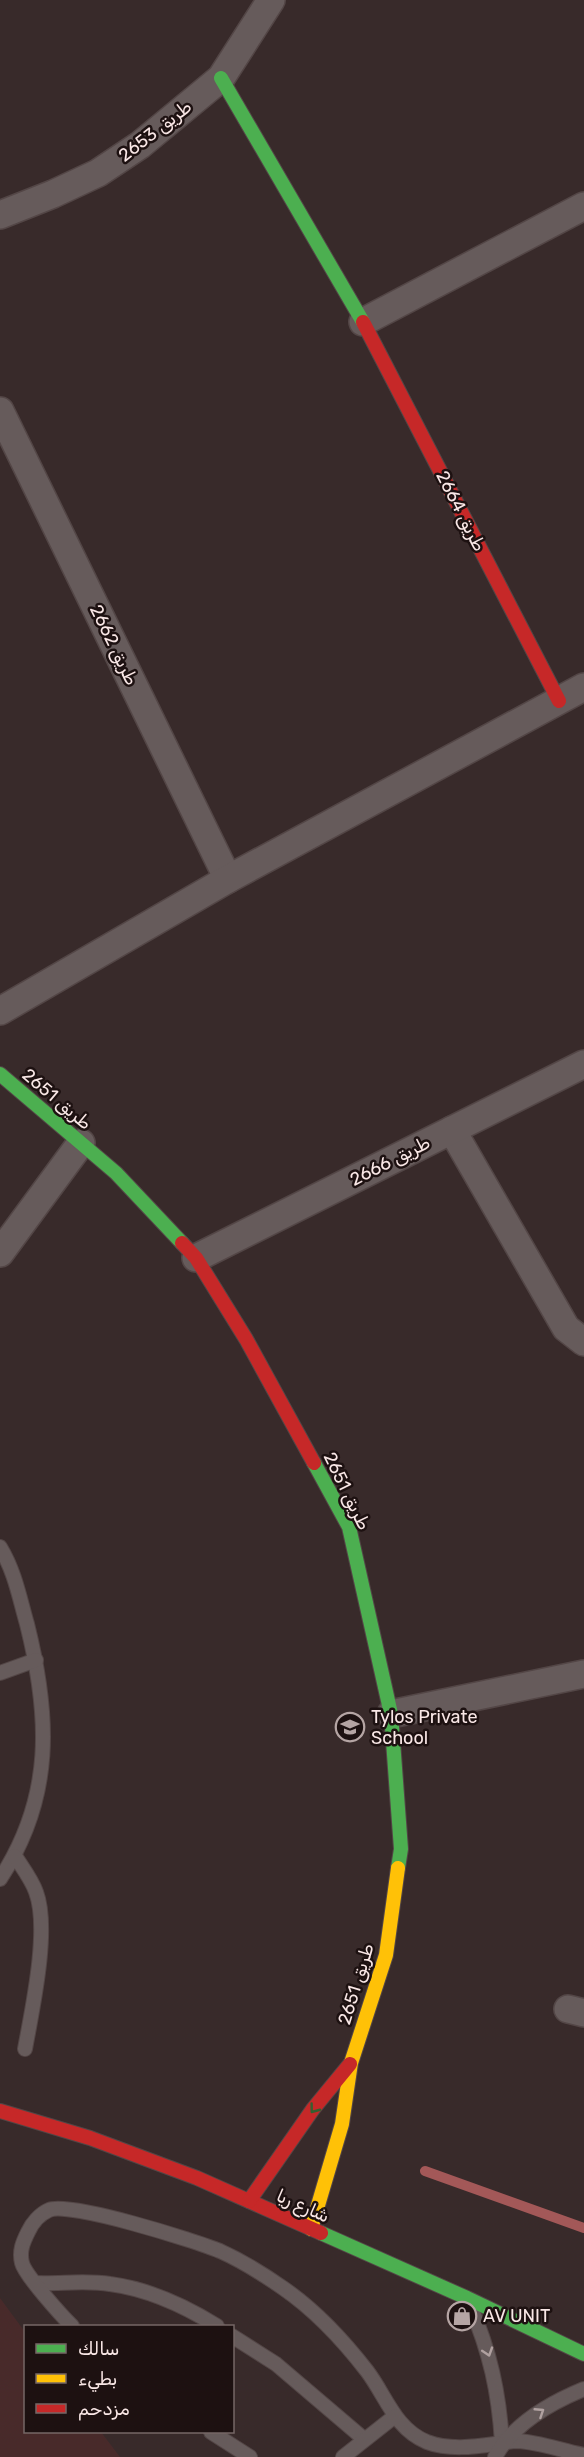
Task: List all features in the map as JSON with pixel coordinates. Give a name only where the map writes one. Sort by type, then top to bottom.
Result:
[{"type":"street","name":"طريق 2653","points":[[0,215],[98,173],[140,145],[222,78],[271,0]]},
{"type":"street","name":"طريق 2664","points":[[222,78],[363,322],[559,701]]},
{"type":"street","points":[[363,322],[584,206]]},
{"type":"street","name":"طريق 2662","points":[[0,411],[228,879]]},
{"type":"street","points":[[0,1011],[228,879],[584,687]]},
{"type":"street","name":"طريق 2666","points":[[196,1258],[584,1064]]},
{"type":"street","name":"طريق 2651","points":[[0,1074],[116,1173],[196,1258],[246,1339],[349,1527],[391,1714],[401,1849],[386,1954],[351,2063],[342,2124],[311,2229]]},
{"type":"street","points":[[452,1130],[566,1328],[584,1342]]},
{"type":"street","points":[[0,1253],[81,1143]]},
{"type":"street","points":[[391,1714],[584,1674]]},
{"type":"street","name":"طريق 2651","points":[[249,2201],[313,2109],[351,2063]]},
{"type":"street","name":"شارع ريا","points":[[0,2111],[90,2138],[197,2178],[467,2298],[584,2354]]},
{"type":"lane","points":[[0,1547],[12,1568],[36,1660],[44,1727],[37,1799],[15,1856],[0,1879]]},
{"type":"lane","points":[[0,1673],[36,1660]]},
{"type":"lane","points":[[15,1856],[37,1893],[40,1917],[40,1959],[26,2049]]},
{"type":"lane","points":[[71,2325],[22,2264],[21,2247],[30,2227],[37,2218],[50,2209],[72,2209],[185,2238],[220,2251],[254,2268],[285,2289],[314,2313],[368,2372],[405,2428],[428,2442],[464,2447],[516,2441],[584,2455]]},
{"type":"lane","points":[[36,2283],[109,2283],[167,2300],[215,2325]]},
{"type":"lane","points":[[467,2298],[482,2333],[493,2368],[500,2406],[502,2443]]},
{"type":"lane","points":[[234,2337],[276,2364],[364,2439]]},
{"type":"lane","points":[[495,2457],[502,2443],[530,2418],[561,2398],[584,2389]]},
{"type":"lane","points":[[343,2457],[395,2416]]},
{"type":"lane","points":[[213,2433],[250,2457]]},
{"type":"shaded area","points":[[0,2298],[24,2331],[24,2433],[102,2433],[120,2457],[0,2457]]},
{"type":"waterway","points":[[425,2171],[584,2228]]},
{"type":"traffic: fast","points":[[221,78],[363,322]]},
{"type":"traffic: fast","points":[[0,1074],[116,1173],[182,1243]]},
{"type":"traffic: fast","points":[[314,1463],[349,1527],[391,1714],[401,1849],[398,1868]]},
{"type":"traffic: fast","points":[[321,2233],[467,2298],[584,2354]]},
{"type":"traffic: slow","points":[[311,2229],[342,2124],[351,2063],[386,1955],[398,1868]]},
{"type":"traffic: jam","points":[[363,322],[559,701]]},
{"type":"traffic: jam","points":[[182,1243],[196,1258],[246,1339],[314,1463]]},
{"type":"traffic: jam","points":[[249,2201],[313,2109],[350,2064]]},
{"type":"traffic: jam","points":[[0,2111],[90,2138],[197,2178],[321,2233]]},
{"type":"place","name":"Tylos Private School","points":[[350,1727]]},
{"type":"place","name":"AV UNIT","points":[[462,2316]]}]
